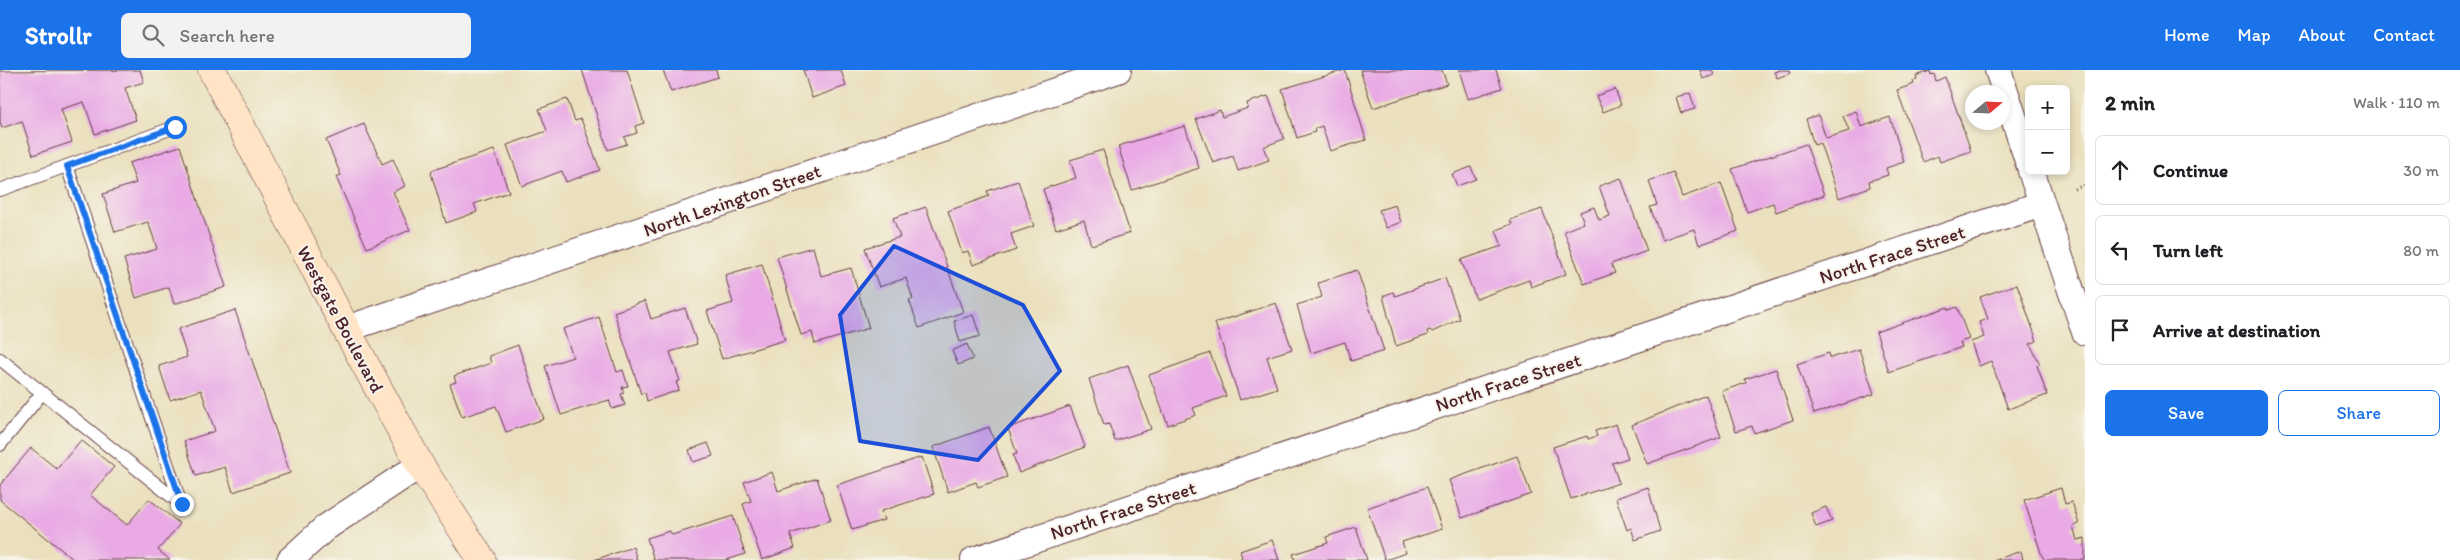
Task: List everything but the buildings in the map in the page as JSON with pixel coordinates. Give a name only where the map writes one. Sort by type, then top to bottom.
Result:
[{"type":"street","name":"Westgate Boulevard","points":[[212,70],[221,91],[346,329],[420,465],[482,560]]},
{"type":"street","name":"North Lexington Street","points":[[346,329],[1118,70]]},
{"type":"street","points":[[1998,70],[2025,152]]},
{"type":"street","points":[[2032,175],[2085,332]]},
{"type":"street","name":"North Frace Street","points":[[974,560],[2042,204]]},
{"type":"street","points":[[290,560],[325,528],[420,465]]},
{"type":"lane","points":[[0,190],[175,127]]},
{"type":"lane","points":[[0,360],[182,504],[67,166]]},
{"type":"lane","points":[[0,445],[42,393]]},
{"type":"path","points":[[2074,189],[2085,185]]},
{"type":"highlighted area","points":[[894,246],[1023,305],[1060,371],[978,460],[860,441],[840,315]]},
{"type":"route","points":[[175,127],[67,166],[182,504]]}]
